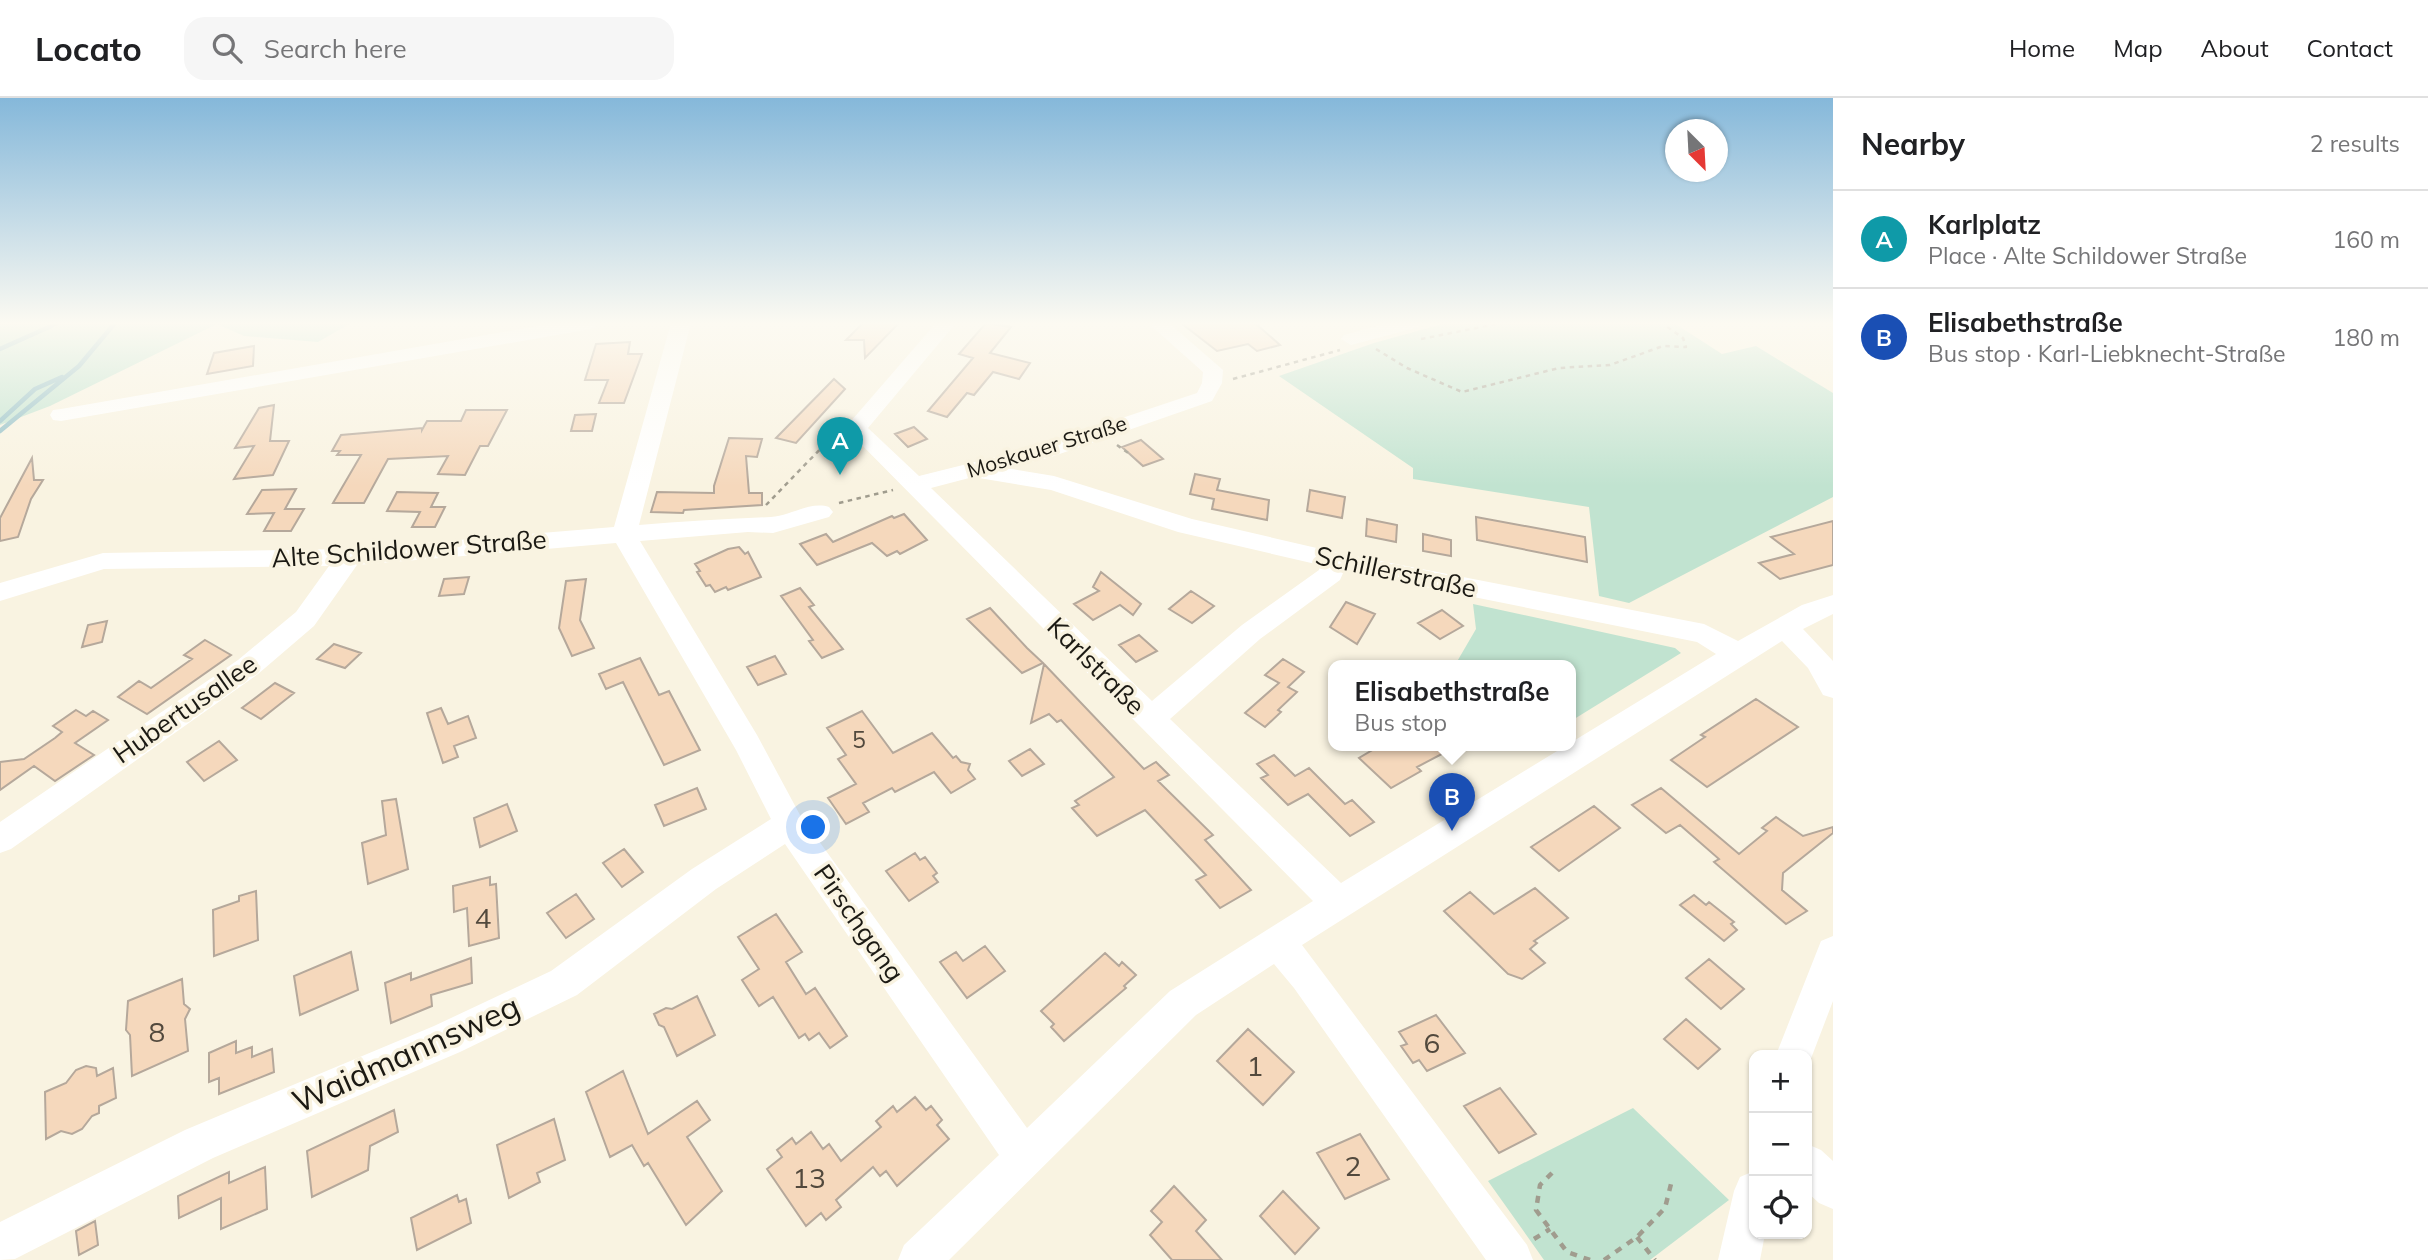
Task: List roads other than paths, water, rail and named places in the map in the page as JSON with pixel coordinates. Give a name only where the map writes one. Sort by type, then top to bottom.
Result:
[{"type":"street","points":[[61,415],[279,377]]},
{"type":"street","points":[[624,535],[666,377]]},
{"type":"street","name":"Karlstraße","points":[[900,377],[856,428],[1338,903]]},
{"type":"street","name":"Moskauer Straße","points":[[913,485],[1042,452],[1205,397],[1212,377]]},
{"type":"street","points":[[1042,452],[1041,464],[1054,483]]},
{"type":"street","name":"Schillerstraße","points":[[973,470],[1054,483],[1187,526],[1334,560],[1704,634],[1738,654]]},
{"type":"street","name":"Alte Schildower Straße","points":[[0,592],[103,561],[349,557],[773,524],[821,512]]},
{"type":"street","name":"Pirschgang","points":[[624,535],[747,743],[789,824],[1024,1157]]},
{"type":"street","name":"Hubertusallee","points":[[0,839],[248,667],[305,619],[349,557]]},
{"type":"street","points":[[1149,718],[1251,632],[1331,574],[1334,560]]},
{"type":"street","points":[[919,1260],[1183,1003],[1338,903],[1738,654],[1811,612],[1833,604]]},
{"type":"street","points":[[1783,628],[1807,645],[1824,666],[1833,687]]},
{"type":"street","name":"Waidmannsweg","points":[[0,1244],[199,1143],[447,1040],[564,983],[704,879],[789,824]]},
{"type":"street","points":[[1277,942],[1523,1249]]},
{"type":"street","points":[[1797,1050],[1833,952]]},
{"type":"street","points":[[1812,1169],[1833,1189]]},
{"type":"street","points":[[1739,1260],[1749,1214]]},
{"type":"waterway","points":[[0,421],[35,389],[61,377]]},
{"type":"waterway","points":[[0,431],[65,377]]},
{"type":"place","name":"Karlplatz","points":[[840,475]]},
{"type":"place","name":"Elisabethstraße","points":[[1452,831]]}]
